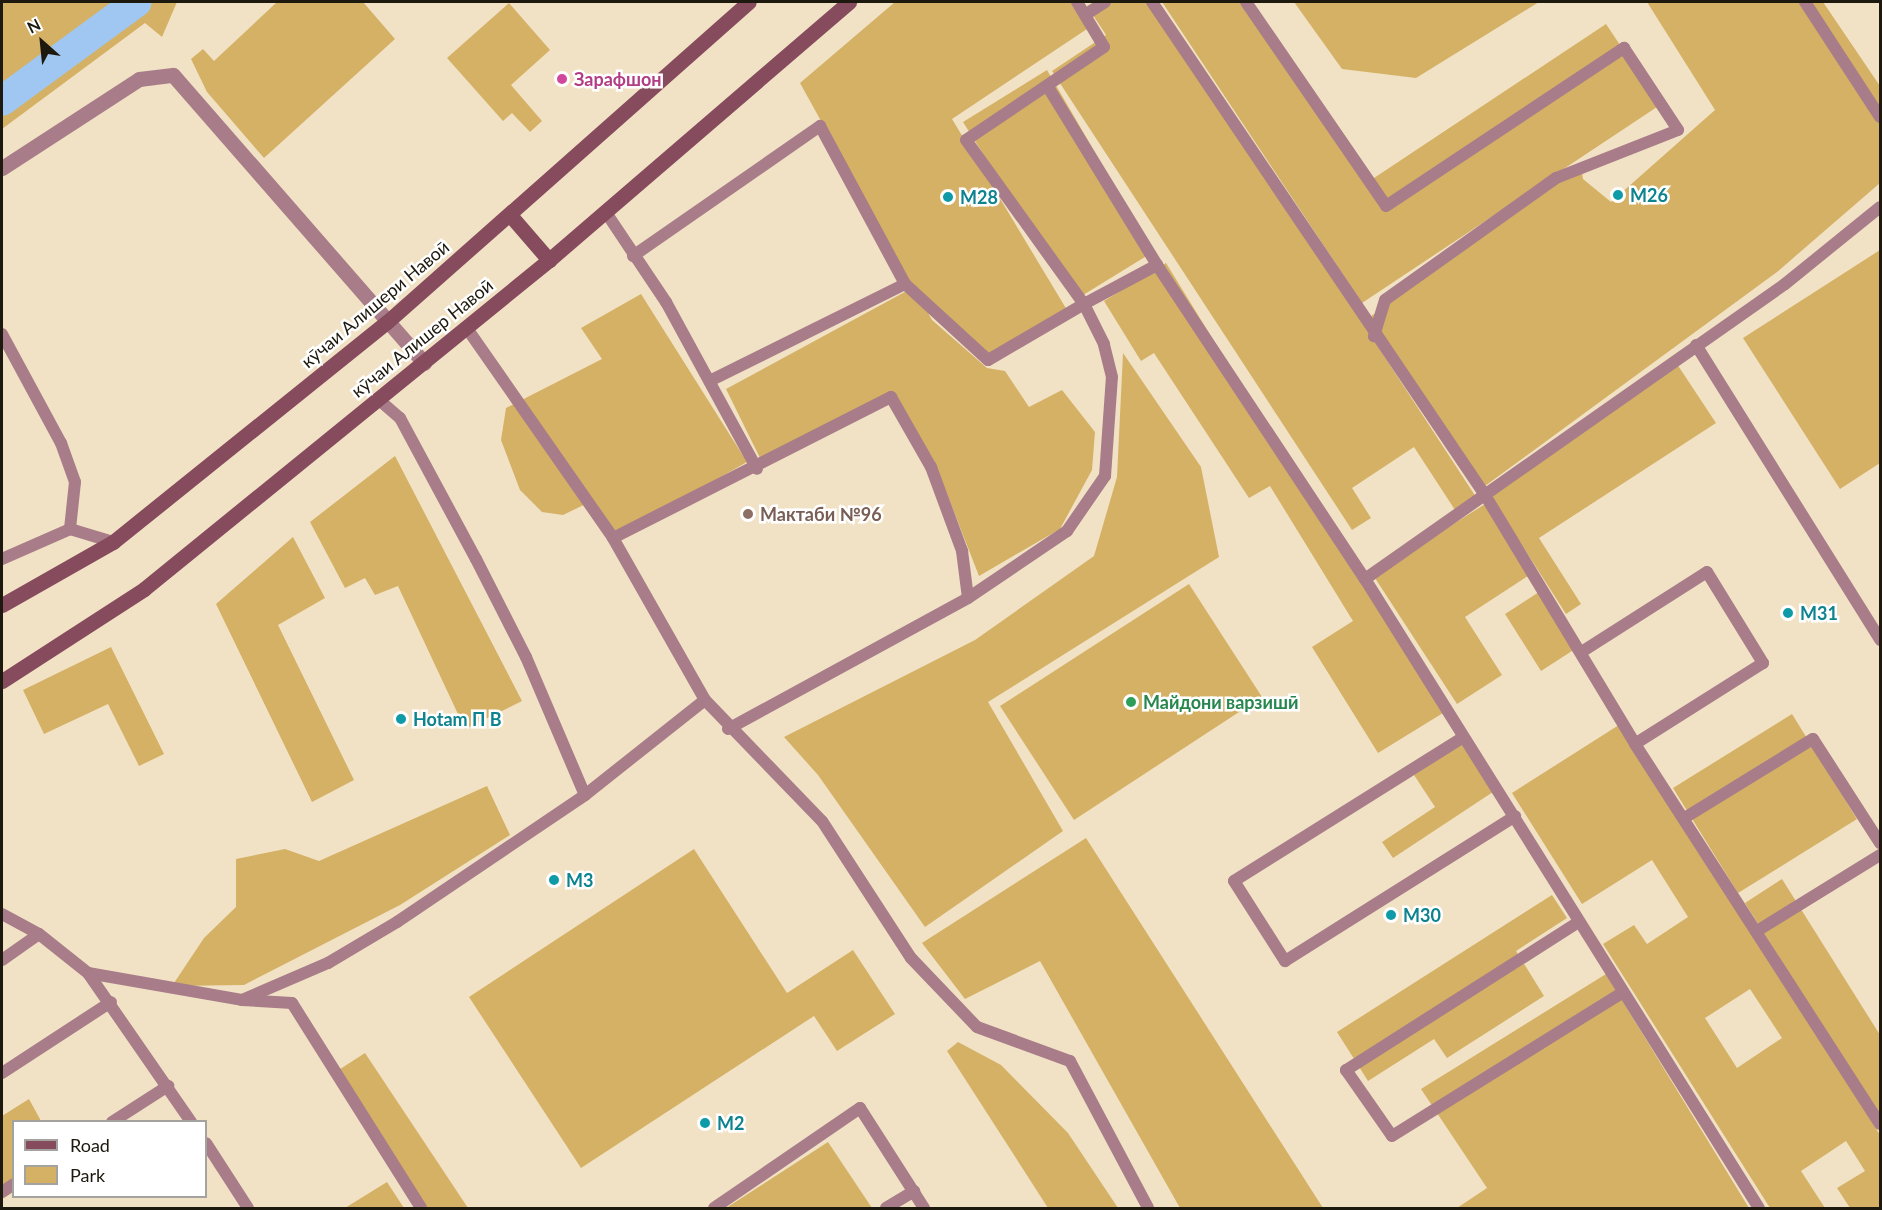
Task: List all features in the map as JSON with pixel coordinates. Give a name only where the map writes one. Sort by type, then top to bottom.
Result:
[{"type":"street","name":"кӯчаи Алишери Навоӣ","points":[[2,605],[113,542],[387,322],[748,2]]},
{"type":"street","name":"кӯчаи Алишер Навоӣ","points":[[2,681],[144,590],[549,260],[849,2]]},
{"type":"street","points":[[2,168],[139,79],[173,75],[424,363]]},
{"type":"street","points":[[510,215],[549,260]]},
{"type":"lane","points":[[728,729],[968,598],[1067,531],[1105,476],[1112,377],[1104,344],[1084,304],[966,140],[1048,87],[1104,47],[1077,2]]},
{"type":"lane","points":[[1085,15],[1105,2]]},
{"type":"lane","points":[[1152,2],[1374,336],[1485,495],[1583,651],[1635,744],[1686,817],[1881,1124]]},
{"type":"lane","points":[[1246,2],[1386,207],[1624,48],[1678,130],[1556,178],[1385,300],[1374,336]]},
{"type":"lane","points":[[1805,2],[1881,117]]},
{"type":"lane","points":[[1048,87],[1157,265],[1365,579],[1462,738],[1515,816],[1577,923],[1759,1209]]},
{"type":"lane","points":[[633,256],[820,126],[905,284],[988,360],[1157,265]]},
{"type":"lane","points":[[1365,579],[1785,284],[1881,207]]},
{"type":"lane","points":[[605,211],[710,381],[757,469]]},
{"type":"lane","points":[[710,381],[905,284]]},
{"type":"lane","points":[[466,327],[613,538],[705,700],[728,729],[822,821],[911,958],[977,1027],[1070,1061],[1148,1209]]},
{"type":"lane","points":[[2,334],[61,443],[75,482],[70,529]]},
{"type":"lane","points":[[1696,345],[1881,640]]},
{"type":"lane","points":[[613,538],[757,469],[891,397],[931,467],[962,551],[968,598]]},
{"type":"lane","points":[[378,399],[400,418],[476,559],[526,657],[585,795]]},
{"type":"lane","points":[[2,559],[70,529],[113,542]]},
{"type":"lane","points":[[1583,651],[1707,572],[1763,663],[1635,744]]},
{"type":"lane","points":[[242,1000],[328,963],[585,795],[705,700]]},
{"type":"lane","points":[[1462,738],[1234,881],[1285,961],[1515,816]]},
{"type":"lane","points":[[1686,817],[1813,739],[1881,843]]},
{"type":"lane","points":[[1757,931],[1881,855]]},
{"type":"lane","points":[[2,914],[39,934],[88,973],[111,1002],[190,1120]]},
{"type":"lane","points":[[1577,923],[1346,1070],[1392,1136],[1622,993]]},
{"type":"lane","points":[[2,960],[39,934]]},
{"type":"lane","points":[[88,973],[242,1000],[292,1003],[421,1209]]},
{"type":"lane","points":[[2,1073],[111,1002]]},
{"type":"lane","points":[[115,1120],[168,1086]]},
{"type":"lane","points":[[714,1209],[860,1108],[924,1209]]},
{"type":"lane","points":[[207,1145],[248,1209]]},
{"type":"lane","points":[[886,1209],[914,1191]]},
{"type":"green space","points":[[2,2],[177,2],[162,37],[145,23],[2,129]]},
{"type":"green space","points":[[277,2],[363,2],[395,39],[264,158],[207,92],[191,59],[203,49],[214,61]]},
{"type":"green space","points":[[895,2],[1073,2],[1087,29],[952,119],[1067,310],[987,355],[909,280],[800,83]]},
{"type":"green space","points":[[1094,2],[1153,2],[1476,497],[1455,510],[1414,447],[1352,488],[1371,518],[1352,530],[1052,71],[1106,35],[1087,6]]},
{"type":"green space","points":[[1162,2],[1244,2],[1365,184],[1606,24],[1660,105],[1362,303]]},
{"type":"green space","points":[[1294,2],[1539,2],[1416,78],[1342,69]]},
{"type":"green space","points":[[1647,2],[1823,2],[1880,86],[1880,183],[1777,272],[1485,486],[1370,317],[1581,165],[1583,179],[1611,202],[1715,110]]},
{"type":"green space","points":[[509,3],[550,50],[511,85],[542,121],[530,132],[512,113],[503,121],[447,58]]},
{"type":"green space","points":[[1047,70],[1153,252],[1075,300],[963,122]]},
{"type":"green space","points":[[1880,250],[1880,463],[1840,489],[1743,338]]},
{"type":"green space","points":[[1166,263],[1443,713],[1378,753],[1312,647],[1353,621],[1270,486],[1249,498],[1154,353],[1141,361],[1104,301]]},
{"type":"green space","points":[[914,287],[932,320],[987,368],[1005,371],[1029,407],[1062,390],[1095,432],[1092,470],[1060,529],[979,576],[935,463],[893,391],[761,460],[726,389]]},
{"type":"green space","points":[[641,294],[747,462],[613,538],[592,501],[563,515],[542,512],[520,490],[501,440],[506,408],[602,359],[581,328]]},
{"type":"green space","points":[[1123,353],[1201,467],[1219,557],[988,702],[1063,831],[925,927],[818,775],[784,737],[975,640],[1094,556],[1117,477]]},
{"type":"green space","points":[[1675,361],[1716,423],[1539,538],[1581,604],[1566,614],[1490,495]]},
{"type":"green space","points":[[395,456],[522,701],[465,729],[398,586],[375,595],[365,578],[345,588],[310,522]]},
{"type":"green space","points":[[1485,504],[1531,574],[1465,617],[1502,675],[1457,704],[1373,575]]},
{"type":"green space","points":[[293,537],[325,598],[278,625],[354,780],[312,802],[216,604]]},
{"type":"green space","name":"Майдони варзишӣ","points":[[1189,584],[1262,697],[1074,820],[1000,706]]},
{"type":"green space","points":[[1539,592],[1575,649],[1541,671],[1505,614]]},
{"type":"green space","points":[[111,647],[164,754],[139,766],[108,704],[44,734],[23,690]]},
{"type":"green space","points":[[1792,714],[1857,819],[1738,893],[1673,788]]},
{"type":"green space","points":[[1622,723],[1880,1135],[1879,1208],[1850,1208],[1837,1188],[1865,1171],[1846,1141],[1801,1171],[1825,1208],[1770,1208],[1603,944],[1634,925],[1647,944],[1688,917],[1652,860],[1582,904],[1512,793]],"holes":[[[1750,989],[1782,1038],[1737,1068],[1705,1018]]]},
{"type":"green space","points":[[1468,740],[1499,788],[1393,858],[1382,842],[1435,807],[1414,775]]},
{"type":"green space","points":[[487,786],[510,835],[400,905],[244,985],[172,986],[204,938],[236,907],[236,859],[285,849],[319,861]]},
{"type":"green space","points":[[1086,838],[1323,1208],[1180,1208],[1040,961],[965,999],[922,943]]},
{"type":"green space","points":[[694,849],[787,993],[853,950],[895,1014],[837,1051],[814,1016],[581,1168],[469,997]]},
{"type":"green space","points":[[1782,879],[1880,1035],[1880,1118],[1745,903]]},
{"type":"green space","points":[[1552,895],[1567,918],[1516,951],[1544,996],[1447,1058],[1434,1039],[1368,1081],[1337,1032]]},
{"type":"green space","points":[[1606,974],[1749,1208],[1457,1208],[1487,1188],[1421,1089]]},
{"type":"green space","points":[[958,1042],[1001,1065],[1068,1133],[1118,1208],[1048,1208],[947,1051]]},
{"type":"green space","points":[[365,1053],[468,1208],[424,1208],[334,1073]]},
{"type":"green space","points":[[29,1099],[40,1120],[12,1120],[12,1193],[2,1199],[2,1116]]},
{"type":"green space","points":[[828,1142],[872,1208],[726,1208]]},
{"type":"green space","points":[[387,1182],[404,1208],[345,1208]]},
{"type":"waterway","points":[[2,101],[137,2]]},
{"type":"place","name":"Зарафшон","points":[[562,79]]},
{"type":"place","name":"М26","points":[[1618,195]]},
{"type":"place","name":"М28","points":[[948,197]]},
{"type":"place","name":"Мактаби №96","points":[[748,514]]},
{"type":"place","name":"М31","points":[[1788,613]]},
{"type":"place","name":"Майдони варзишӣ","points":[[1131,702]]},
{"type":"place","name":"Hotam П В","points":[[401,719]]},
{"type":"place","name":"М3","points":[[554,880]]},
{"type":"place","name":"М30","points":[[1391,915]]},
{"type":"place","name":"М2","points":[[705,1123]]}]
